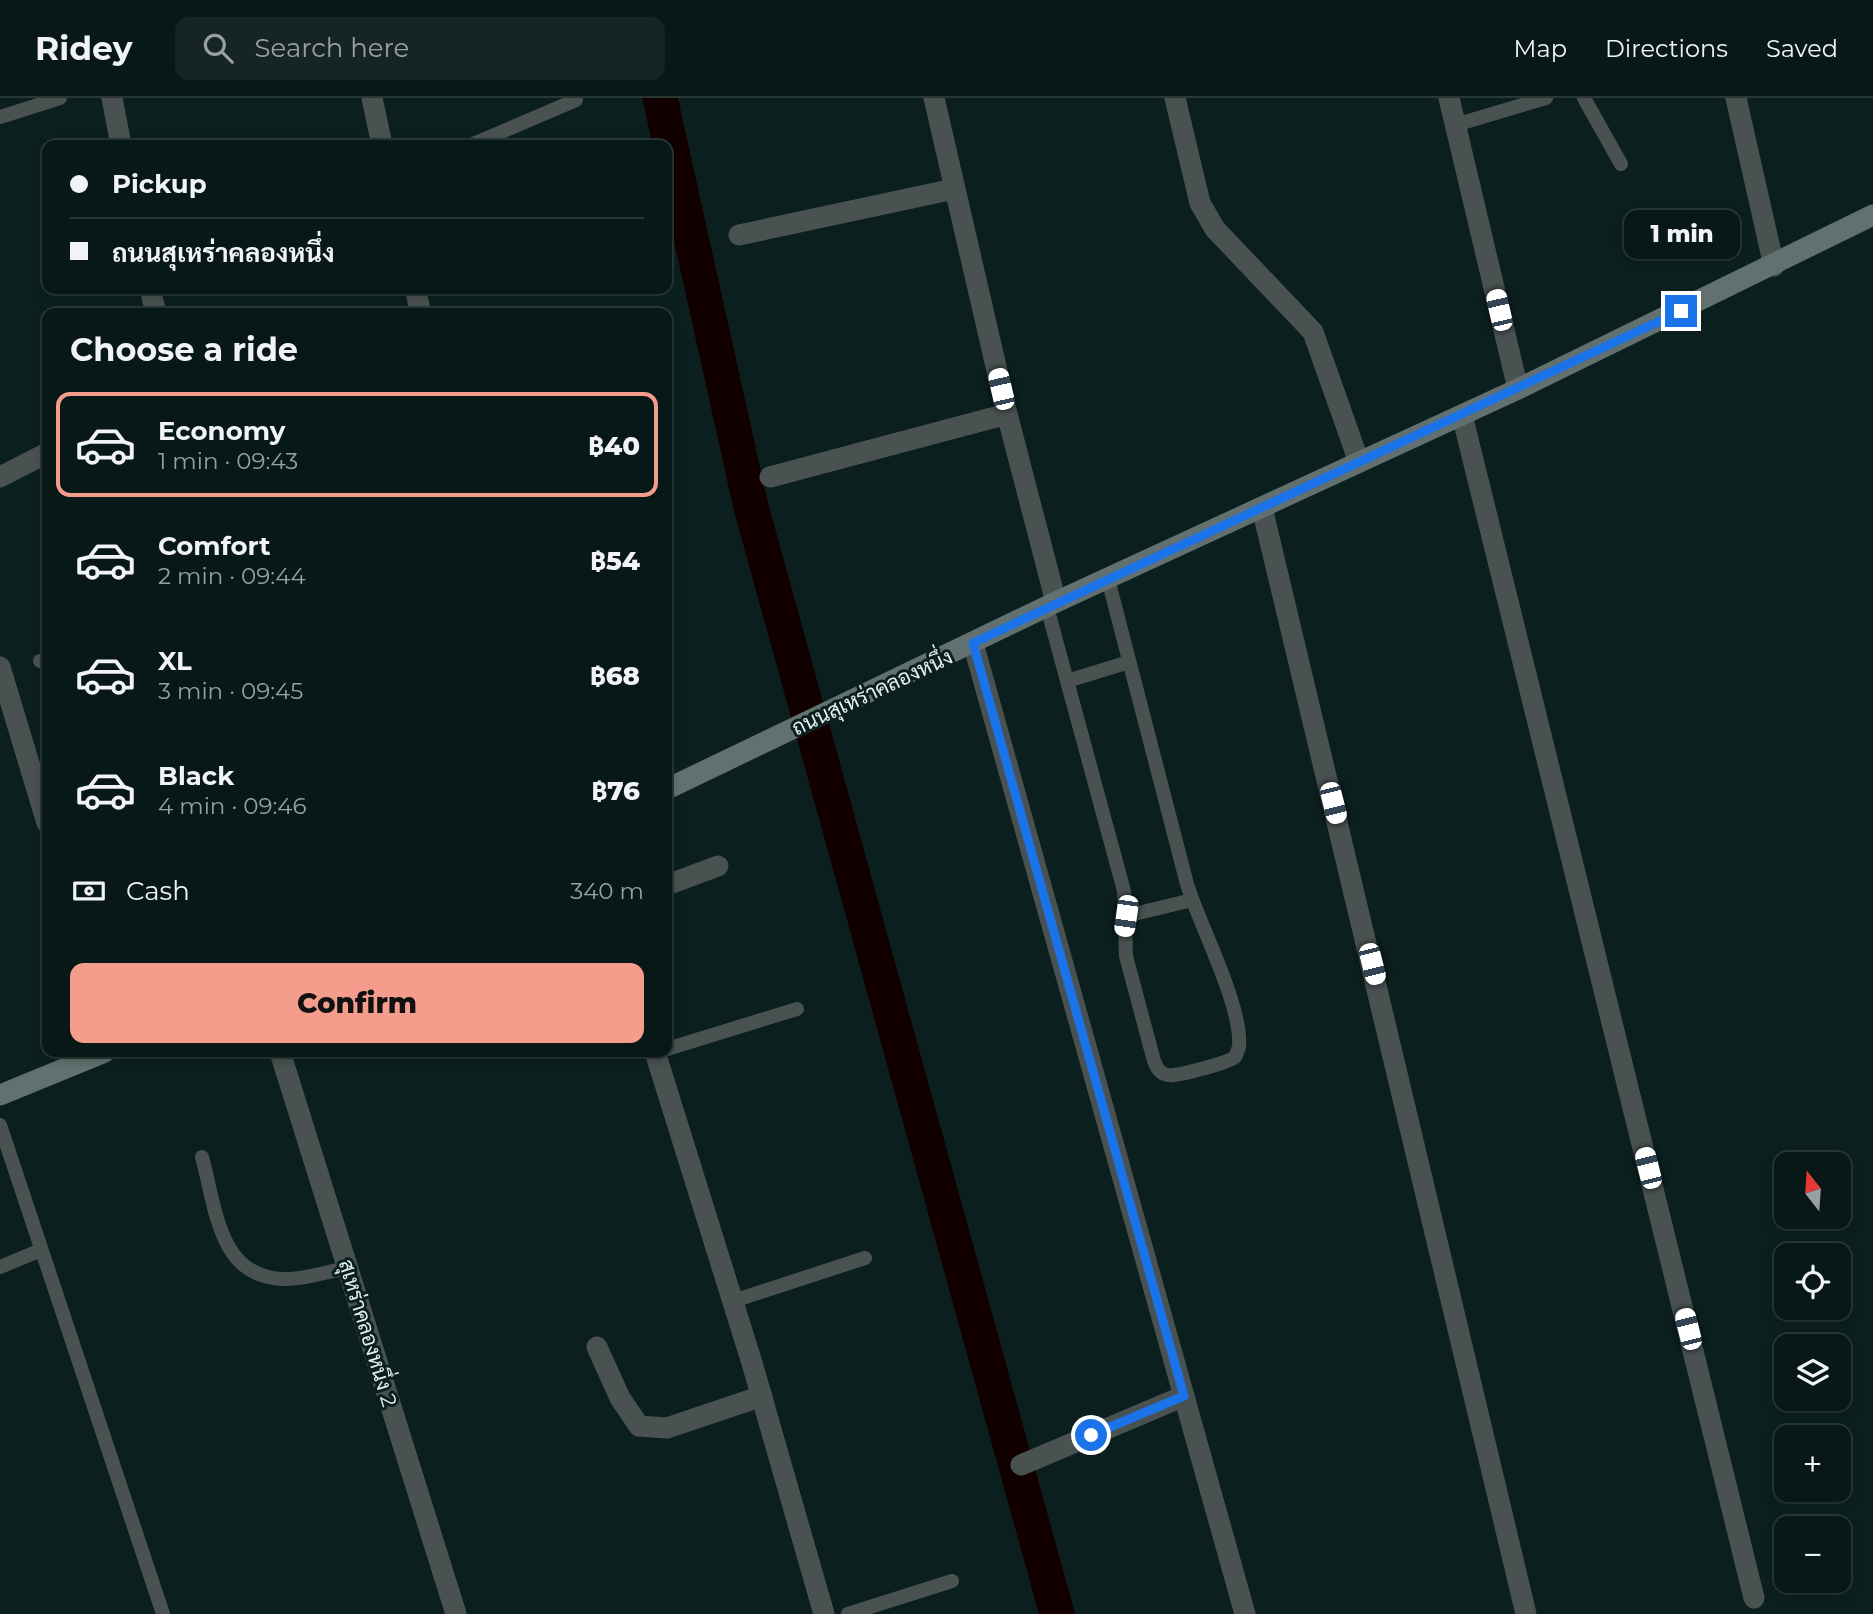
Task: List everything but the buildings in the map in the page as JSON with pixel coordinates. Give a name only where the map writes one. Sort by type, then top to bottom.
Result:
[{"type":"main road","name":"ถนนสุเหร่าคลองหนึ่ง","points":[[672,787],[1051,605],[1518,389],[1774,266],[1873,215]]},
{"type":"main road","points":[[0,1095],[93,1057]]},
{"type":"street","points":[[112,98],[120,140]]},
{"type":"street","points":[[372,98],[381,140]]},
{"type":"street","points":[[934,98],[1051,605]]},
{"type":"street","points":[[1175,98],[1200,203],[1214,229],[1314,332],[1359,463]]},
{"type":"street","points":[[1449,98],[1518,389]]},
{"type":"street","points":[[1736,98],[1774,266]]},
{"type":"street","points":[[739,235],[954,189]]},
{"type":"street","points":[[770,477],[1007,414]]},
{"type":"street","points":[[1462,415],[1754,1598]]},
{"type":"street","points":[[0,477],[42,456]]},
{"type":"street","points":[[1262,508],[1526,1614]]},
{"type":"street","points":[[973,643],[1245,1614]]},
{"type":"street","points":[[2,680],[42,807]]},
{"type":"street","points":[[672,883],[719,866]]},
{"type":"street","name":"สุเหร่าคลองหนึ่ง 2","points":[[282,1057],[456,1614]]},
{"type":"street","points":[[658,1057],[762,1396],[820,1613]]},
{"type":"street","points":[[597,1347],[620,1398],[639,1426],[650,1430],[676,1426],[762,1396]]},
{"type":"street","points":[[1021,1465],[1184,1396]]},
{"type":"lane","points":[[0,117],[60,98]]},
{"type":"lane","points":[[1455,125],[1546,98]]},
{"type":"lane","points":[[1584,98],[1621,164]]},
{"type":"lane","points":[[483,140],[576,100]]},
{"type":"lane","points":[[1051,605],[1067,681],[1124,891],[1126,956],[1154,1061],[1159,1071],[1170,1076],[1224,1062],[1235,1056],[1239,1047],[1236,1020],[1203,919],[1192,900],[1108,579]]},
{"type":"lane","points":[[1067,681],[1129,662]]},
{"type":"lane","points":[[1126,916],[1192,900]]},
{"type":"lane","points":[[672,1047],[797,1009]]},
{"type":"lane","points":[[0,1125],[163,1614]]},
{"type":"lane","points":[[202,1157],[227,1248],[240,1265],[261,1276],[286,1280],[348,1268]]},
{"type":"lane","points":[[0,1268],[41,1250]]},
{"type":"lane","points":[[733,1301],[865,1258]]},
{"type":"lane","points":[[848,1614],[952,1581]]},
{"type":"waterway","points":[[660,98],[669,140]]},
{"type":"waterway","points":[[672,152],[751,507],[1057,1614]]},
{"type":"route","points":[[1091,1435],[1184,1396],[973,643],[1681,311]]}]
